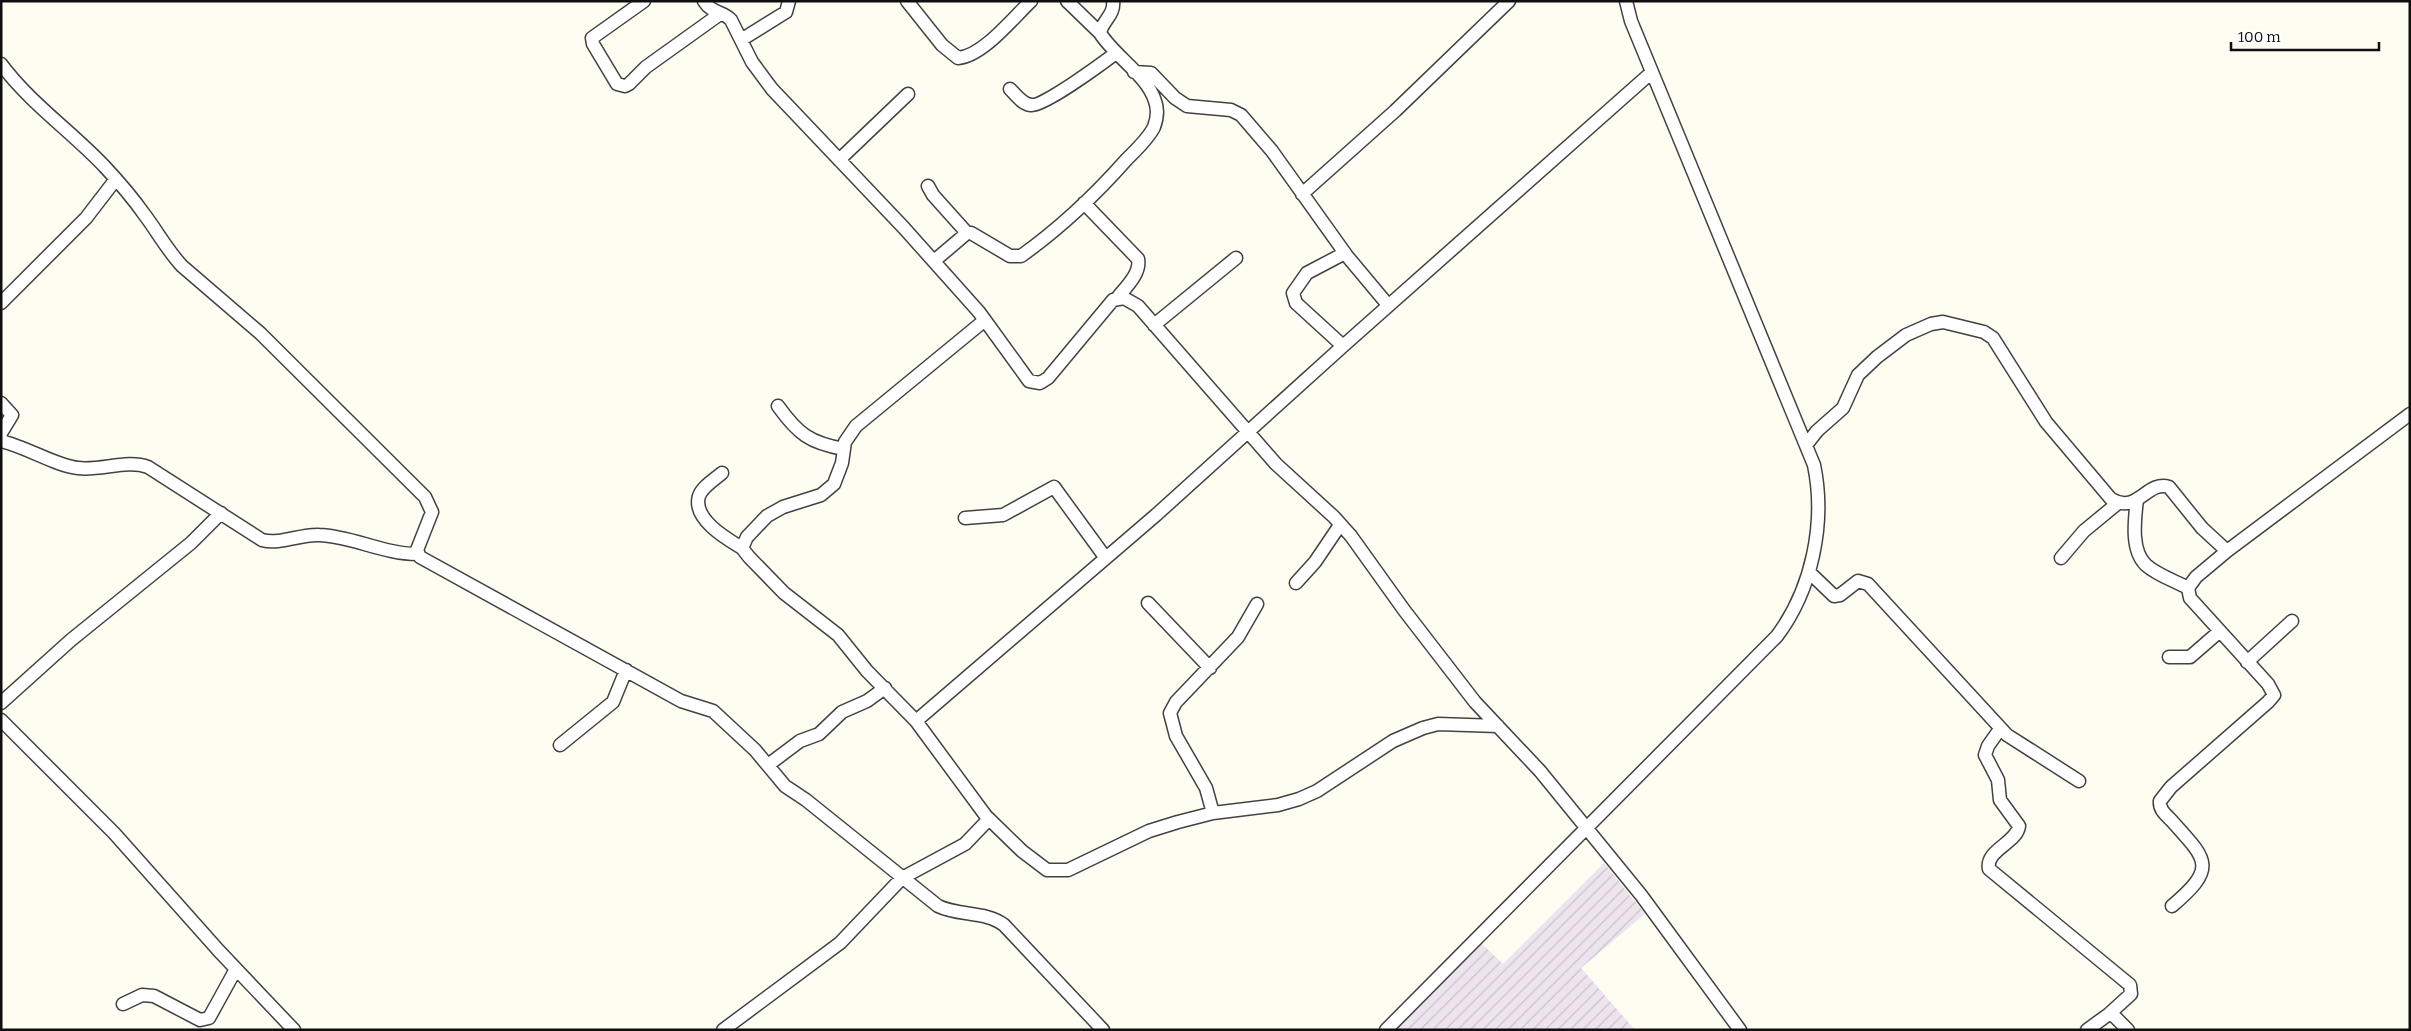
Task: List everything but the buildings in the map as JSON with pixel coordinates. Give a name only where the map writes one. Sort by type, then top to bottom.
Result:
[{"type":"street","points":[[644,1],[592,38],[592,42],[617,84],[630,84],[646,67],[720,14]]},
{"type":"street","points":[[704,1],[709,9],[731,20],[752,62],[772,89],[934,261],[985,320],[1025,378],[1032,383],[1040,383],[1048,378],[1108,304],[1118,297],[1136,274],[1139,264],[1138,259],[1084,203]]},
{"type":"street","points":[[740,40],[786,12],[789,1]]},
{"type":"street","points":[[907,1],[942,45],[958,58],[965,57],[984,46],[1031,1]]},
{"type":"street","points":[[928,186],[933,195],[967,233],[971,233],[1010,256],[1020,256],[1084,203],[1122,166],[1145,140],[1154,127],[1157,110],[1155,99],[1100,33],[1067,1]]},
{"type":"street","points":[[1100,33],[1102,25],[1111,14],[1113,1]]},
{"type":"street","points":[[1302,194],[1395,111],[1509,1]]},
{"type":"street","points":[[1386,1030],[1777,636],[1789,620],[1799,600],[1809,572],[1818,504],[1817,480],[1806,445],[1631,21],[1626,1]]},
{"type":"street","points":[[1010,88],[1026,103],[1035,105],[1090,73],[1116,53]]},
{"type":"street","points":[[1,64],[14,81],[116,179],[134,200],[171,255],[260,334],[425,497],[432,512],[416,554]]},
{"type":"street","points":[[1134,72],[1151,73],[1175,98],[1187,106],[1231,110],[1242,115],[1272,151],[1345,253],[1388,305]]},
{"type":"street","points":[[916,721],[1022,632],[1105,557],[1156,515],[1342,346],[1652,72]]},
{"type":"street","points":[[839,160],[908,94]]},
{"type":"street","points":[[1,303],[86,218],[116,179]]},
{"type":"street","points":[[934,261],[967,233]]},
{"type":"street","points":[[1342,346],[1296,303],[1293,293],[1300,280],[1307,273],[1345,253]]},
{"type":"street","points":[[1154,325],[1236,258]]},
{"type":"street","points":[[1118,297],[1130,300],[1276,464],[1340,525],[1475,702],[1540,770],[1586,827],[1685,953],[1740,1030]]},
{"type":"street","points":[[742,548],[746,537],[767,516],[829,490],[838,477],[845,442],[856,426],[985,320]]},
{"type":"street","points":[[1806,445],[1817,431],[1843,408],[1858,375],[1877,356],[1918,328],[1931,324],[1950,323],[1984,332],[1993,338],[2046,422],[2105,493],[2118,503],[2125,504],[2138,499],[2159,486],[2169,487],[2202,528],[2227,551]]},
{"type":"street","points":[[1,403],[12,414],[1,432]]},
{"type":"street","points":[[778,406],[803,435],[822,445],[844,449]]},
{"type":"street","points":[[2172,906],[2193,888],[2203,869],[2199,853],[2162,810],[2160,801],[2171,788],[2274,695],[2272,689],[2190,598],[2188,588],[2196,577],[2227,551],[2410,414]]},
{"type":"street","points":[[1,441],[18,445],[77,468],[138,465],[148,467],[262,540],[319,535],[396,553],[416,554],[681,701],[713,711],[755,750],[793,794],[806,800],[938,906],[947,910],[998,920],[1103,1030]]},
{"type":"street","points":[[722,474],[701,493],[699,501],[702,512],[713,529],[742,548],[784,593],[834,630],[867,671],[916,721],[989,819],[1047,870],[1068,870],[1149,831],[1213,813],[1278,805],[1299,799],[1317,791],[1393,741],[1423,728],[1438,724],[1498,726]]},
{"type":"street","points":[[965,518],[1003,515],[1054,486],[1105,557]]},
{"type":"street","points":[[2138,499],[2136,537],[2141,558],[2152,568],[2188,588]]},
{"type":"street","points":[[2061,558],[2084,531],[2118,503]]},
{"type":"street","points":[[1,702],[71,640],[191,543],[221,513]]},
{"type":"street","points":[[1296,583],[1315,562],[1340,525]]},
{"type":"street","points":[[1809,572],[1834,596],[1840,596],[1858,581],[1868,584],[2000,729],[2033,753],[2078,781]]},
{"type":"street","points":[[1148,603],[1210,668]]},
{"type":"street","points":[[1213,813],[1206,788],[1176,736],[1170,713],[1176,702],[1238,637],[1257,604]]},
{"type":"street","points":[[2247,662],[2292,621]]},
{"type":"street","points":[[2168,658],[2190,657],[2220,631]]},
{"type":"street","points":[[560,744],[613,702],[626,670]]},
{"type":"street","points":[[768,765],[800,741],[819,734],[842,712],[866,701],[885,688]]},
{"type":"street","points":[[1,720],[114,834],[294,1030]]},
{"type":"street","points":[[2000,729],[1988,746],[1985,755],[1998,780],[2000,800],[2019,826],[2017,833],[1991,857],[1988,863],[1989,869],[2130,986],[2131,994],[2109,1014],[2087,1030]]},
{"type":"street","points":[[723,1030],[840,943],[902,878],[965,844],[989,819]]},
{"type":"street","points":[[123,1004],[142,995],[154,996],[200,1020],[205,1020],[209,1018],[239,972]]},
{"type":"street","points":[[2109,1014],[2115,1017],[2128,1030]]},
{"type":"shaded area","points":[[1604,863],[1645,914],[1581,968],[1635,1030],[1396,1030],[1481,943],[1503,964]]}]
